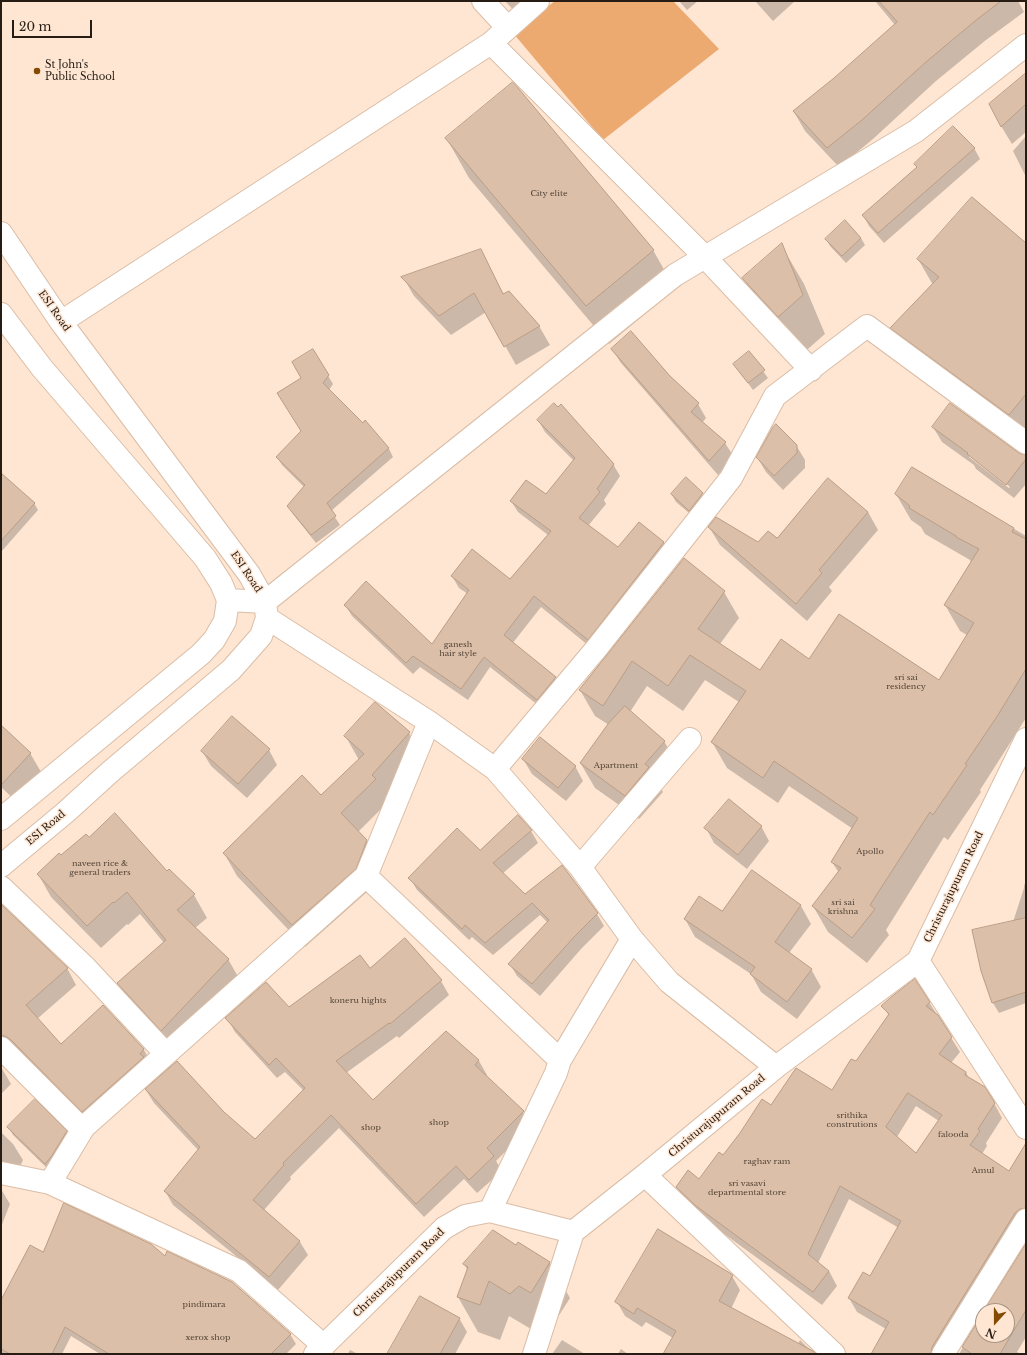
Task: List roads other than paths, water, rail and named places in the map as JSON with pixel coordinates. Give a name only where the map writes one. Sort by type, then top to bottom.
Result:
[{"type":"street","points":[[483,1],[508,28]]},
{"type":"street","points":[[61,322],[491,44],[538,1]]},
{"type":"street","points":[[491,44],[705,257],[811,370]]},
{"type":"street","points":[[266,610],[675,275],[916,131],[1026,45]]},
{"type":"street","name":"ESI Road","points":[[1,233],[61,322],[249,574],[266,610],[261,636],[231,670],[1,866]]},
{"type":"street","points":[[1,314],[42,368],[205,558],[221,583],[228,600],[224,621],[214,640],[201,654],[1,819]]},
{"type":"street","points":[[495,769],[596,649],[731,478],[775,396],[867,326],[1026,443]]},
{"type":"street","points":[[228,600],[266,610],[495,769],[580,867],[632,939],[669,982],[776,1067]]},
{"type":"street","points":[[50,1183],[84,1127],[366,876],[429,722]]},
{"type":"street","points":[[580,867],[690,739]]},
{"type":"street","name":"Christurajupuram Road","points":[[319,1350],[444,1228],[465,1216],[490,1211],[573,1232],[776,1067],[918,961],[1026,739]]},
{"type":"street","points":[[366,876],[560,1060]]},
{"type":"street","points":[[1,887],[85,967],[166,1054]]},
{"type":"street","points":[[490,1211],[556,1073],[560,1060],[632,939]]},
{"type":"street","points":[[918,961],[1026,1128]]},
{"type":"street","points":[[1,1048],[77,1124],[84,1127]]},
{"type":"street","points":[[1,1173],[50,1183],[240,1271],[319,1350]]},
{"type":"street","points":[[645,1175],[834,1354]]},
{"type":"street","points":[[943,1354],[1026,1220]]},
{"type":"street","points":[[534,1354],[573,1232]]},
{"type":"place","name":"St John's Public School","points":[[37,71]]}]
